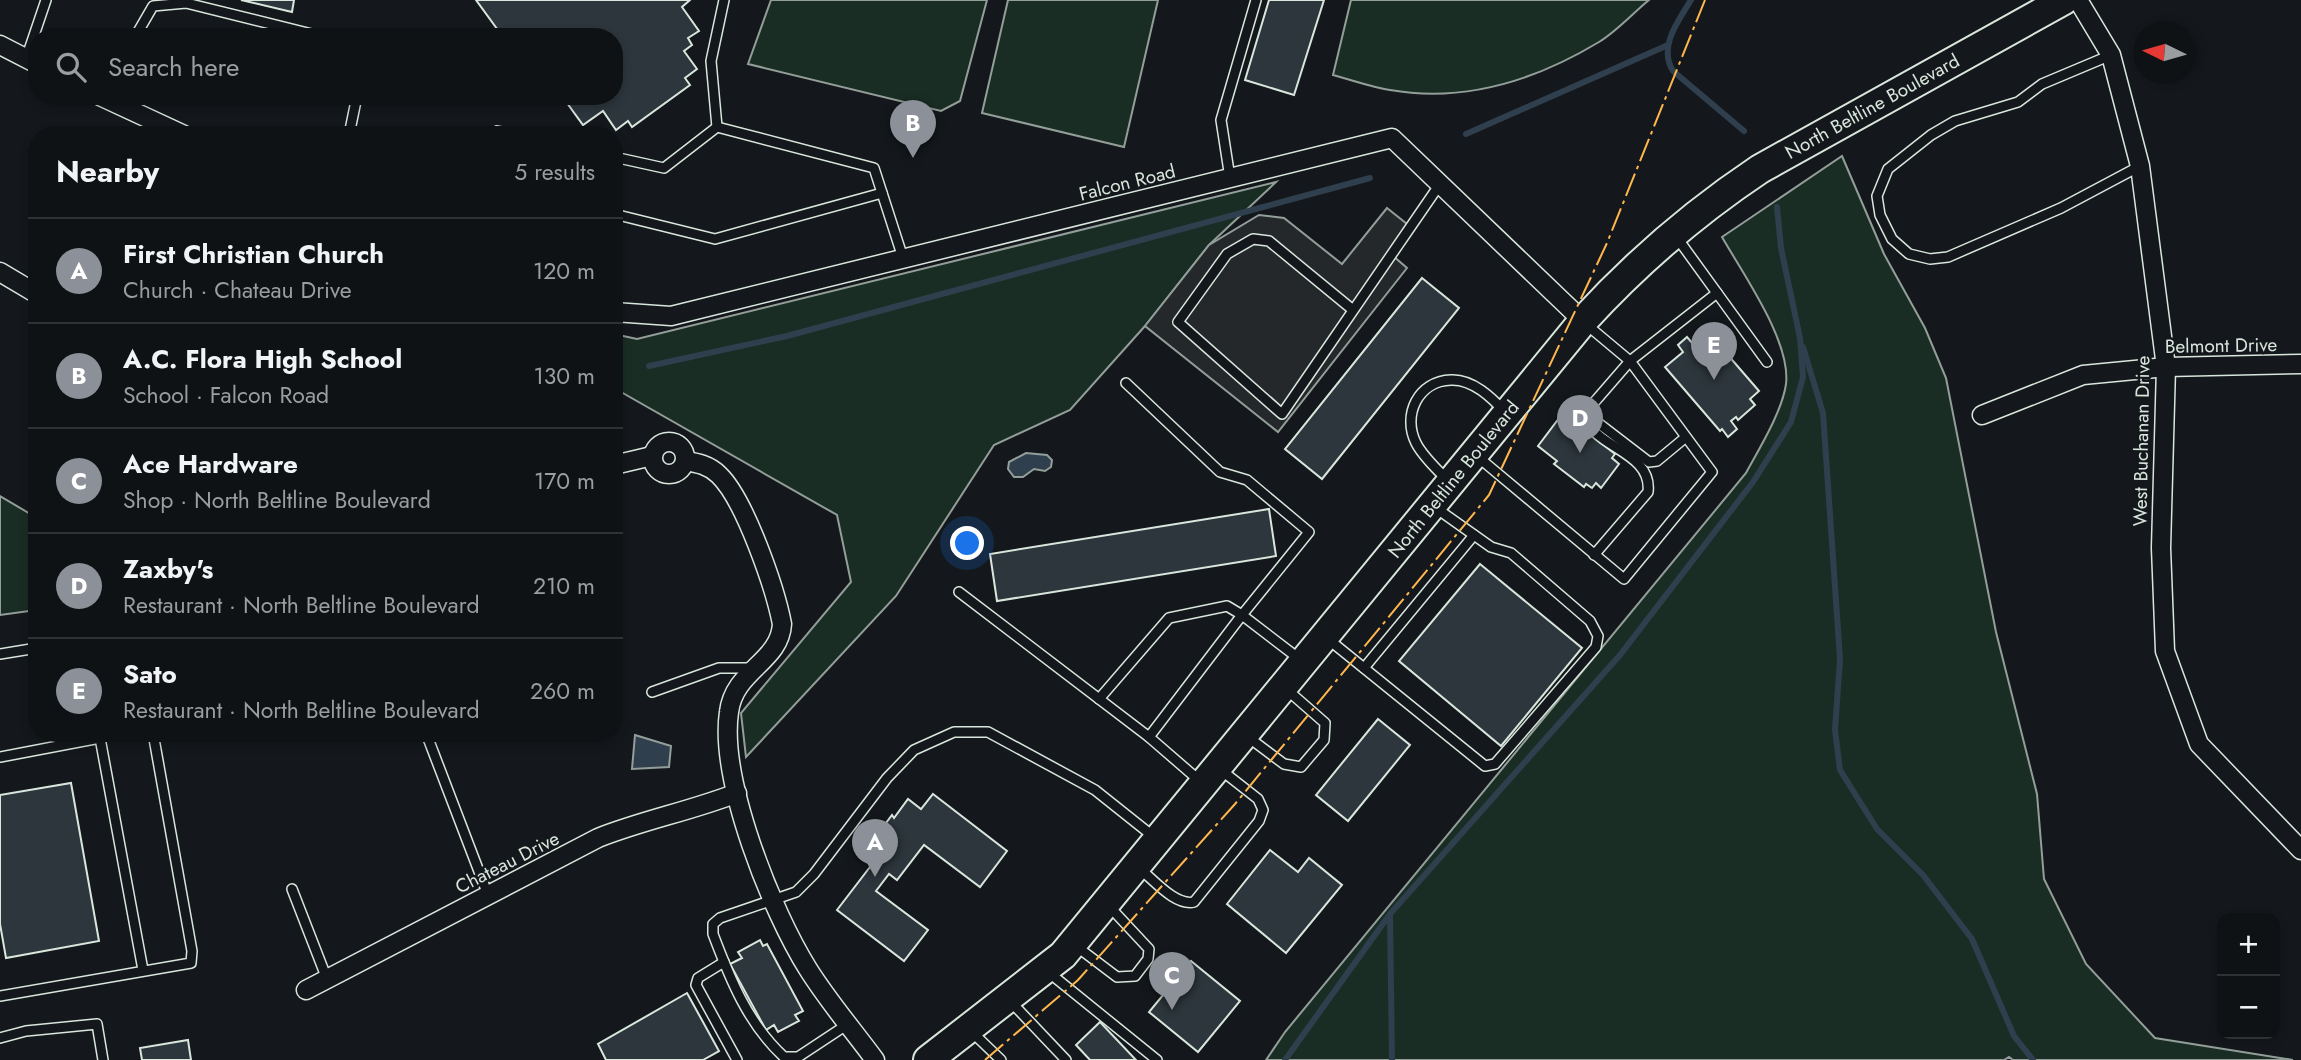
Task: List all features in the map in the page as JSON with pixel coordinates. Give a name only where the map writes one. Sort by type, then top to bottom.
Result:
[{"type":"main road","name":"North Beltline Boulevard","points":[[928,1060],[1045,969],[1072,943],[1583,321],[1632,269],[1714,200],[1794,148],[2064,0]]},
{"type":"street","name":"West Buchanan Drive","points":[[2078,0],[2111,55],[2140,166],[2166,367],[2161,548],[2165,651],[2199,744],[2301,850]]},
{"type":"street","points":[[0,45],[28,59]]},
{"type":"street","points":[[121,105],[165,126]]},
{"type":"street","name":"Falcon Road","points":[[623,313],[671,316],[1392,138],[1583,321]]},
{"type":"street","points":[[0,272],[28,289]]},
{"type":"street","name":"Belmont Drive","points":[[1982,415],[2083,375],[2166,367],[2301,365]]},
{"type":"street","points":[[623,464],[652,456],[655,467],[663,473],[674,473],[685,461],[704,465],[729,486],[739,502],[782,624],[778,644],[752,668],[733,695],[728,712],[728,742],[737,793],[773,898],[809,970],[875,1060]]},
{"type":"street","name":"Chateau Drive","points":[[306,989],[610,833],[636,823],[696,809],[737,793]]},
{"type":"lane","points":[[40,28],[46,0]]},
{"type":"lane","points":[[717,127],[711,61],[724,0]]},
{"type":"lane","points":[[1230,178],[1221,120],[1256,0]]},
{"type":"lane","points":[[140,28],[153,6],[186,3],[287,28]]},
{"type":"lane","points":[[2111,55],[2042,85],[2018,102],[1955,121],[1931,135],[1888,169],[1877,196],[1880,215],[1892,239],[1909,254],[1930,259],[1948,257],[2061,208],[2140,166]]},
{"type":"lane","points":[[351,126],[355,105]]},
{"type":"lane","points":[[623,158],[664,168],[717,127]]},
{"type":"lane","points":[[717,127],[874,168],[903,258]]},
{"type":"lane","points":[[1353,310],[1269,241],[1253,239],[1227,254],[1178,322],[1282,414],[1440,184]]},
{"type":"lane","points":[[623,216],[715,239],[882,193]]},
{"type":"lane","points":[[1674,232],[1766,362]]},
{"type":"lane","points":[[1594,555],[1648,492],[1649,482],[1645,471],[1636,462],[1593,429],[1587,420],[1591,406],[1630,361],[1717,293]]},
{"type":"lane","points":[[1474,453],[1624,579],[1712,472],[1630,361],[1583,321]]},
{"type":"lane","points":[[1324,636],[1485,766],[1495,764],[1596,647],[1598,636],[1590,621],[1511,553],[1491,547],[1474,535],[1441,494],[1416,443],[1409,418],[1415,400],[1431,385],[1453,379],[1486,391],[1507,414]]},
{"type":"lane","points":[[1126,383],[1220,472],[1247,480],[1309,532],[1149,737]]},
{"type":"lane","points":[[1591,406],[1593,419],[1649,463],[1657,461],[1686,437]]},
{"type":"lane","points":[[1364,668],[1474,535]]},
{"type":"lane","points":[[958,592],[1149,737],[1210,775],[1258,799],[1264,810],[1259,821],[1194,902],[1186,904],[1178,900],[1136,865]]},
{"type":"lane","points":[[1099,699],[1169,618],[1227,606],[1303,662]]},
{"type":"lane","points":[[0,654],[28,649]]},
{"type":"lane","points":[[652,692],[719,668],[752,668]]},
{"type":"lane","points":[[1244,734],[1284,764],[1301,767],[1324,740],[1325,723],[1283,686]]},
{"type":"lane","points":[[848,1024],[798,1058],[784,1057],[769,1043],[748,1013],[724,962],[713,934],[713,924],[720,918],[796,892],[814,874],[887,778],[914,750],[954,732],[988,732],[1095,790],[1157,840]]},
{"type":"lane","points":[[0,757],[68,742]]},
{"type":"lane","points":[[100,742],[142,970]]},
{"type":"lane","points":[[0,996],[191,963],[192,951],[155,742]]},
{"type":"lane","points":[[429,742],[488,895]]},
{"type":"lane","points":[[292,889],[327,979]]},
{"type":"lane","points":[[1072,943],[1116,976],[1135,976],[1148,960],[1149,949],[1105,903]]},
{"type":"lane","points":[[724,962],[698,978],[696,985],[737,1060]]},
{"type":"lane","points":[[1045,969],[1157,1060]]},
{"type":"lane","points":[[1008,998],[1066,1060]]},
{"type":"lane","points":[[0,1038],[26,1031],[97,1024],[103,1060]]},
{"type":"lane","points":[[968,1029],[1001,1060]]},
{"type":"green space","points":[[771,0],[987,0],[960,101],[941,111],[748,64]]},
{"type":"green space","points":[[1008,0],[1158,0],[1124,147],[982,113]]},
{"type":"green space","points":[[1351,0],[1649,0],[1606,38],[1550,67],[1499,85],[1472,91],[1418,93],[1390,90],[1333,75]]},
{"type":"green space","points":[[1842,156],[1884,254],[1925,328],[1946,378],[1996,632],[2037,794],[2044,879],[2086,964],[2155,1038],[2293,1060],[2013,1060],[2009,1057],[2004,1060],[1266,1060],[1285,1032],[1746,473],[1780,406],[1786,384],[1786,367],[1764,308],[1722,237]]},
{"type":"green space","points":[[1276,182],[1209,245],[1145,326],[1070,410],[994,445],[896,596],[746,757],[741,713],[851,582],[837,515],[623,393],[623,336],[637,339]]},
{"type":"green space","points":[[0,496],[28,513],[28,611],[0,615]]},
{"type":"shaded area","points":[[1387,208],[1412,228],[1392,255],[1407,268],[1278,432],[1145,326],[1209,245],[1259,215],[1284,218],[1342,264]]},
{"type":"water","points":[[1026,453],[1047,455],[1052,460],[1051,467],[1045,471],[1034,469],[1023,477],[1014,477],[1008,469],[1009,462]]},
{"type":"water","points":[[635,735],[671,746],[669,767],[632,769]]},
{"type":"building","points":[[241,0],[294,0],[292,12]]},
{"type":"building","points":[[476,0],[690,0],[682,7],[699,31],[688,38],[692,45],[684,51],[697,69],[685,78],[690,85],[632,127],[628,121],[621,126],[613,126],[603,111],[583,125],[569,105],[623,105],[623,28],[496,28]]},
{"type":"building","points":[[1269,0],[1324,0],[1294,95],[1245,80]]},
{"type":"building","points":[[1422,278],[1459,308],[1322,479],[1285,449]]},
{"type":"building","points":[[1708,332],[1759,391],[1750,399],[1755,405],[1738,420],[1736,417],[1731,421],[1737,429],[1728,437],[1665,367],[1683,352],[1678,345],[1687,337],[1693,344]]},
{"type":"building","points":[[1563,413],[1615,454],[1612,458],[1619,464],[1601,488],[1596,483],[1592,488],[1586,484],[1584,487],[1554,464],[1557,461],[1538,446]]},
{"type":"building","points":[[1269,509],[1276,556],[997,601],[990,554]]},
{"type":"building","points":[[1480,564],[1582,648],[1501,746],[1399,661]]},
{"type":"building","points":[[1378,719],[1410,745],[1348,821],[1316,795]]},
{"type":"building","points":[[71,783],[99,941],[6,958],[0,924],[0,795]]},
{"type":"building","points":[[933,794],[1007,851],[980,887],[924,845],[897,880],[889,874],[876,891],[928,930],[904,961],[837,910],[873,863],[862,855],[892,815],[894,818],[908,799],[921,809]]},
{"type":"building","points":[[1270,850],[1298,872],[1309,858],[1342,885],[1286,953],[1227,904]]},
{"type":"building","points":[[760,940],[763,946],[767,944],[803,1011],[795,1015],[799,1021],[778,1032],[774,1025],[766,1030],[730,964],[742,958],[738,952]]},
{"type":"building","points":[[1191,961],[1240,1001],[1198,1052],[1149,1012]]},
{"type":"building","points":[[687,993],[719,1051],[703,1060],[606,1060],[598,1044]]},
{"type":"building","points":[[1100,1022],[1136,1060],[1090,1060],[1076,1045]]},
{"type":"building","points":[[188,1040],[191,1060],[142,1060],[140,1048]]},
{"type":"waterway","points":[[1691,0],[1672,34],[1669,62],[1673,71],[1744,131]]},
{"type":"waterway","points":[[1466,134],[1668,45]]},
{"type":"waterway","points":[[649,366],[787,336],[1370,178]]},
{"type":"waterway","points":[[1392,1060],[1390,914],[1620,655],[1753,482],[1791,422],[1803,377],[1800,338],[1781,248],[1777,207]]},
{"type":"waterway","points":[[1803,347],[1823,413],[1840,659],[1835,730],[1840,770],[1877,829],[1923,875],[1972,939],[2014,1036],[2033,1060]]},
{"type":"waterway","points":[[1285,1060],[1390,914]]},
{"type":"power","points":[[985,1060],[1078,980],[1235,804],[1489,495],[1607,243],[1705,0]]},
{"type":"place","name":"A.C. Flora High School","points":[[913,158]]},
{"type":"place","name":"Sato","points":[[1714,380]]},
{"type":"place","name":"Zaxby's","points":[[1580,453]]},
{"type":"place","name":"First Christian Church","points":[[875,877]]},
{"type":"place","name":"Ace Hardware","points":[[1172,1010]]}]
